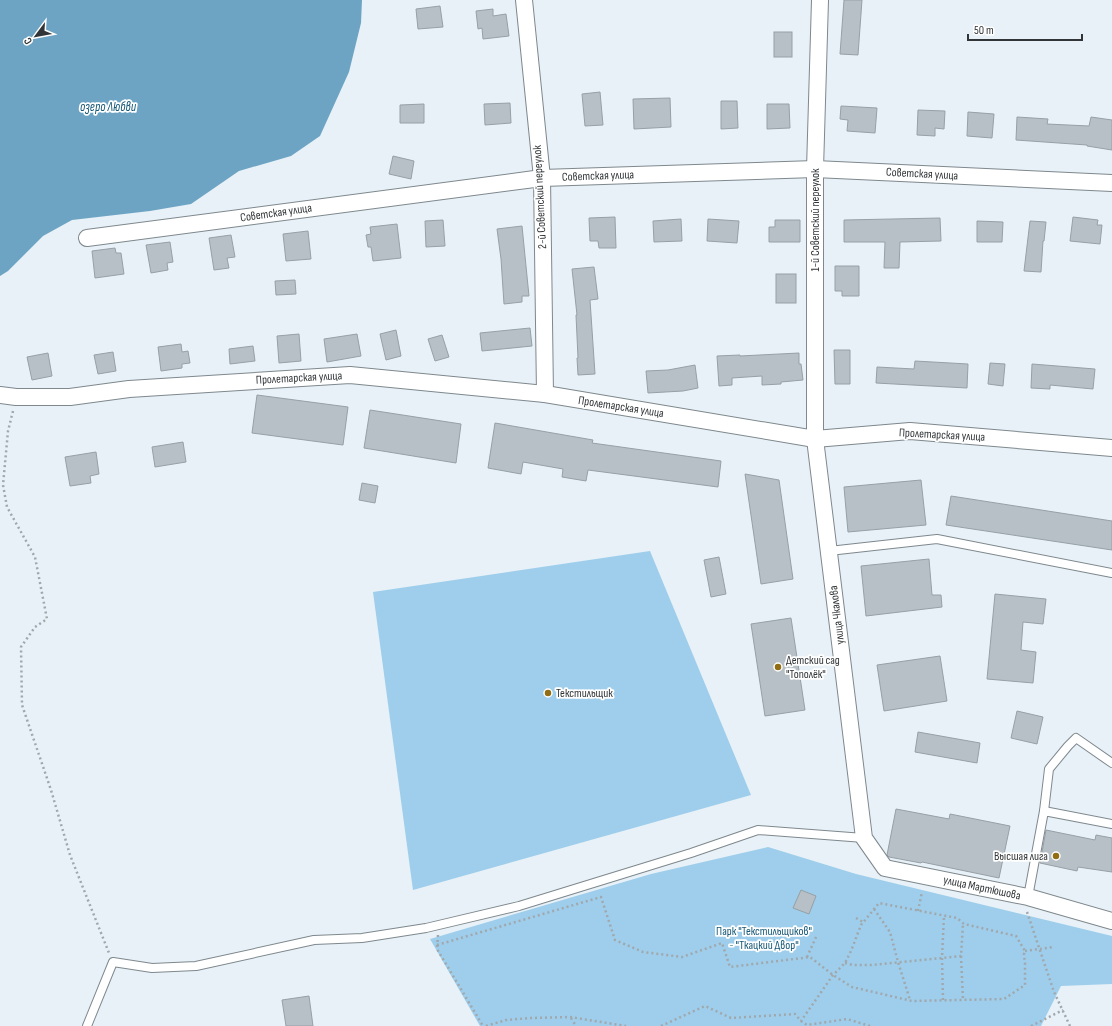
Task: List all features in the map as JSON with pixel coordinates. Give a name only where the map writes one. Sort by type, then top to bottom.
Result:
[{"type":"street","name":"2-й Советский переулок","points":[[524,0],[542,178],[545,394]]},
{"type":"street","name":"1-й Советский переулок","points":[[815,439],[815,169],[820,0]]},
{"type":"street","name":"Советская улица","points":[[87,238],[542,178],[815,169],[1112,184]]},
{"type":"street","name":"Пролетарская улица","points":[[0,395],[16,397],[70,397],[130,389],[350,375],[545,394],[815,439],[910,431],[1112,448]]},
{"type":"street","name":"улица Чкалова","points":[[815,439],[864,838]]},
{"type":"street","name":"улица Мартюшова","points":[[864,838],[886,868],[1028,897],[1112,921]]},
{"type":"lane","points":[[829,551],[937,539],[1112,572]]},
{"type":"lane","points":[[1028,897],[1044,812],[1049,769],[1076,738],[1112,763]]},
{"type":"lane","points":[[1044,812],[1112,824]]},
{"type":"lane","points":[[87,1026],[113,962],[152,968],[196,966],[314,940],[362,938],[438,925],[519,906],[691,853],[758,830],[864,838]]},
{"type":"path","points":[[16,397],[8,431],[3,485],[7,507],[36,557],[47,619],[35,627],[21,647],[22,705],[52,790],[70,855],[113,962]]},
{"type":"path","points":[[918,910],[926,876]]},
{"type":"path","points":[[437,945],[601,897],[615,940],[643,952],[682,957],[722,943],[730,967],[810,957],[833,975],[852,987],[910,1000],[1004,999],[1025,985],[1025,951],[1016,936],[963,924],[957,918],[879,903],[861,925],[845,963],[833,975],[801,1022]]},
{"type":"path","points":[[1028,897],[1026,909],[1054,992],[1070,1026]]},
{"type":"path","points":[[874,910],[890,932],[910,1000]]},
{"type":"path","points":[[943,1000],[942,958],[944,916]]},
{"type":"path","points":[[856,918],[863,922]]},
{"type":"path","points":[[963,924],[963,1000]]},
{"type":"path","points":[[438,925],[437,949],[484,1026],[506,1020],[570,1017],[626,1026]]},
{"type":"path","points":[[807,957],[817,936]]},
{"type":"path","points":[[1025,951],[1054,947]]},
{"type":"path","points":[[845,963],[853,966],[873,965],[962,956]]},
{"type":"path","points":[[661,1026],[705,1006],[731,1018],[795,1014],[801,1022],[807,1025],[847,1019],[870,1026]]},
{"type":"path","points":[[1031,1026],[1063,1010]]},
{"type":"path","points":[[570,1017],[576,1026]]},
{"type":"green space","name":"Текстильщик","points":[[650,551],[751,795],[413,890],[373,592]]},
{"type":"green space","name":"Парк \"Текстильщиков\" - \"Ткацкий Двор\"","points":[[768,847],[856,874],[1112,936],[1112,984],[1061,986],[1041,1026],[480,1026],[430,939],[651,874]]},
{"type":"water","name":"озеро Любви","points":[[0,0],[362,0],[361,23],[349,72],[320,136],[291,156],[239,171],[191,204],[150,211],[72,220],[43,236],[8,271],[0,276]]},
{"type":"building","points":[[844,0],[862,0],[858,55],[840,54]]},
{"type":"building","points":[[440,6],[443,27],[418,29],[416,9]]},
{"type":"building","points":[[493,9],[493,16],[506,14],[509,36],[483,39],[482,28],[478,29],[476,11]]},
{"type":"building","points":[[774,32],[792,32],[792,57],[774,57]]},
{"type":"building","points":[[600,92],[603,125],[585,126],[582,94]]},
{"type":"building","points":[[670,98],[671,127],[634,129],[633,99]]},
{"type":"building","points":[[721,101],[737,101],[738,128],[721,129]]},
{"type":"building","points":[[510,103],[511,123],[485,125],[484,104]]},
{"type":"building","points":[[424,104],[424,123],[400,123],[400,105]]},
{"type":"building","points":[[767,104],[789,104],[790,128],[767,129]]},
{"type":"building","points":[[841,106],[877,108],[875,133],[847,131],[848,120],[840,119]]},
{"type":"building","points":[[918,110],[945,111],[944,129],[935,128],[935,136],[917,135]]},
{"type":"building","points":[[968,112],[994,114],[992,138],[967,136]]},
{"type":"building","points":[[1017,117],[1048,119],[1047,124],[1089,126],[1091,117],[1112,120],[1112,150],[1087,145],[1016,140]]},
{"type":"building","points":[[393,156],[414,161],[411,179],[389,174]]},
{"type":"building","points":[[615,217],[616,248],[599,248],[598,241],[590,241],[589,218]]},
{"type":"building","points":[[1073,217],[1098,220],[1097,225],[1102,225],[1100,244],[1070,241]]},
{"type":"building","points":[[940,218],[941,241],[900,242],[899,268],[884,268],[885,242],[844,242],[844,220]]},
{"type":"building","points":[[681,219],[682,241],[654,242],[653,221]]},
{"type":"building","points":[[708,219],[739,221],[737,243],[707,241]]},
{"type":"building","points":[[443,220],[445,246],[426,247],[425,221]]},
{"type":"building","points":[[775,220],[800,220],[800,242],[769,242],[769,227],[775,227]]},
{"type":"building","points":[[977,221],[1003,222],[1002,242],[977,242]]},
{"type":"building","points":[[1030,221],[1046,222],[1041,272],[1024,271]]},
{"type":"building","points":[[397,224],[401,258],[373,261],[371,247],[368,247],[366,235],[371,234],[370,227]]},
{"type":"building","points":[[522,226],[529,296],[522,296],[522,302],[504,304],[497,229]]},
{"type":"building","points":[[308,231],[311,259],[286,261],[283,234]]},
{"type":"building","points":[[231,235],[235,257],[227,258],[229,268],[214,270],[209,238]]},
{"type":"building","points":[[170,242],[173,262],[167,263],[168,270],[151,273],[146,245]]},
{"type":"building","points":[[115,248],[116,253],[121,253],[124,274],[95,278],[92,251]]},
{"type":"building","points":[[835,266],[859,266],[859,296],[842,296],[842,291],[835,291]]},
{"type":"building","points":[[594,267],[598,299],[590,300],[595,374],[578,375],[577,315],[572,269]]},
{"type":"building","points":[[776,274],[796,274],[796,303],[776,303]]},
{"type":"building","points":[[295,280],[296,294],[276,295],[275,281]]},
{"type":"building","points":[[530,328],[532,346],[482,351],[480,333]]},
{"type":"building","points":[[396,330],[401,356],[386,360],[380,334]]},
{"type":"building","points":[[299,334],[301,361],[279,363],[277,336]]},
{"type":"building","points":[[357,334],[361,356],[327,362],[324,339]]},
{"type":"building","points":[[442,335],[449,357],[435,361],[428,339]]},
{"type":"building","points":[[181,344],[182,352],[188,351],[190,363],[182,364],[182,368],[161,371],[158,347]]},
{"type":"building","points":[[253,346],[255,361],[230,364],[229,349]]},
{"type":"building","points":[[834,350],[850,350],[850,384],[835,384]]},
{"type":"building","points":[[113,352],[116,371],[98,374],[94,355]]},
{"type":"building","points":[[48,353],[52,376],[32,380],[27,357]]},
{"type":"building","points":[[799,353],[799,364],[801,364],[803,380],[781,382],[781,384],[762,385],[762,376],[732,378],[732,385],[719,386],[717,356]]},
{"type":"building","points":[[915,361],[968,364],[967,388],[876,383],[877,367],[914,369]]},
{"type":"building","points":[[990,363],[1005,364],[1003,386],[988,384]]},
{"type":"building","points":[[1032,364],[1095,369],[1093,389],[1050,385],[1050,389],[1031,388]]},
{"type":"building","points":[[695,365],[698,388],[683,391],[648,393],[646,371],[668,370]]},
{"type":"building","points":[[257,395],[348,407],[343,445],[252,433]]},
{"type":"building","points":[[370,410],[461,424],[456,463],[364,448]]},
{"type":"building","points":[[495,423],[593,440],[592,443],[721,461],[718,487],[588,470],[586,481],[562,477],[563,469],[523,462],[521,474],[488,468]]},
{"type":"building","points":[[183,442],[186,462],[155,467],[152,447]]},
{"type":"building","points":[[96,452],[99,474],[90,476],[91,483],[70,486],[65,457]]},
{"type":"building","points":[[745,474],[779,480],[793,579],[761,584]]},
{"type":"building","points":[[921,480],[926,525],[848,532],[844,487]]},
{"type":"building","points":[[362,483],[378,486],[375,503],[359,500]]},
{"type":"building","points":[[951,496],[1112,521],[1112,550],[946,525]]},
{"type":"building","points":[[719,557],[726,594],[711,597],[704,560]]},
{"type":"building","points":[[929,559],[932,595],[941,595],[942,607],[866,616],[861,566]]},
{"type":"building","points":[[995,594],[1046,599],[1043,624],[1023,622],[1021,650],[1036,652],[1033,683],[987,679]]},
{"type":"building","name":"Детский сад \"Тополёк\"","points":[[791,618],[805,710],[765,716],[751,624]]},
{"type":"building","points":[[940,656],[947,701],[884,711],[877,665]]},
{"type":"building","points":[[1017,711],[1043,717],[1037,744],[1011,738]]},
{"type":"building","points":[[918,732],[980,743],[977,763],[915,752]]},
{"type":"building","points":[[896,809],[949,819],[950,814],[1010,826],[999,878],[922,862],[889,857],[887,855]]},
{"type":"building","points":[[1046,830],[1095,840],[1096,835],[1112,838],[1112,872],[1078,867],[1077,871],[1040,863]]},
{"type":"building","points":[[801,890],[816,896],[809,914],[793,908]]},
{"type":"building","points":[[309,996],[313,1026],[286,1026],[282,1000]]},
{"type":"place","name":"Детский сад \"Тополёк\"","points":[[778,667]]},
{"type":"place","name":"Текстильщик","points":[[548,693]]},
{"type":"place","name":"Высшая лига","points":[[1056,856]]}]
